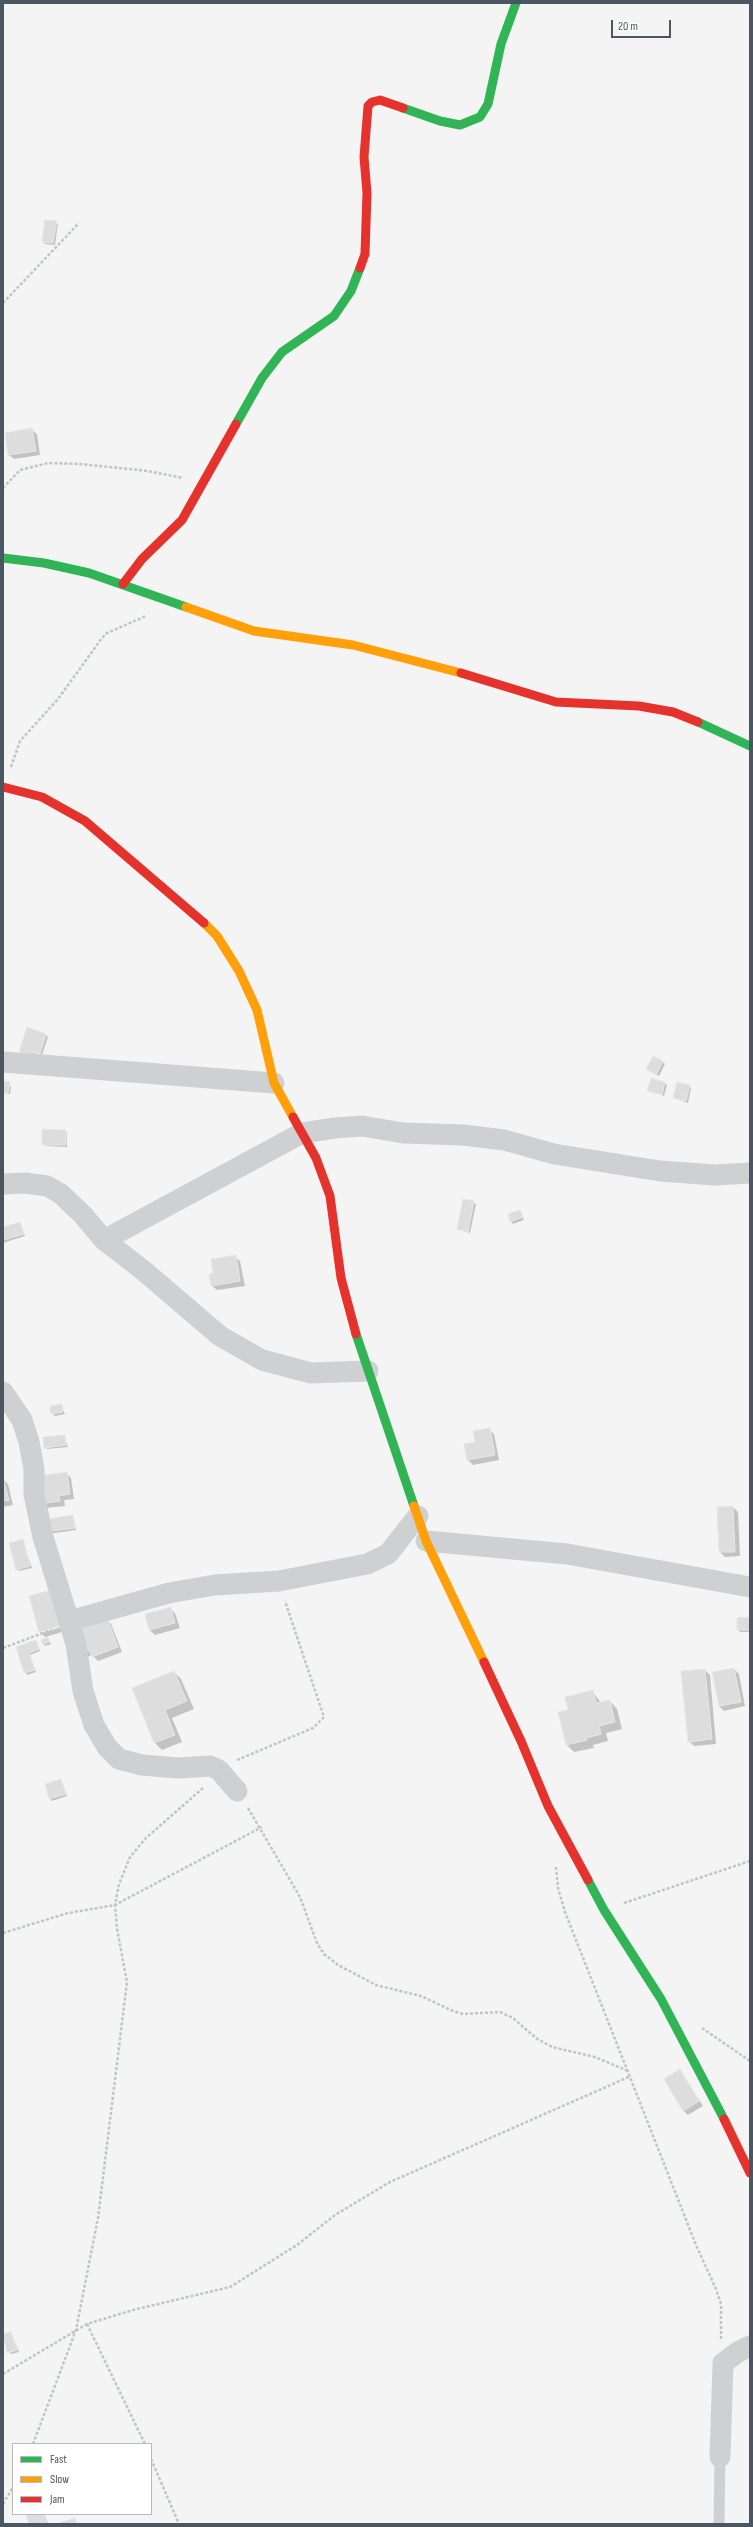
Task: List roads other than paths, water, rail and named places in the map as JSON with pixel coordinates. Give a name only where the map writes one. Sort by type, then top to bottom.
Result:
[{"type":"street","points":[[123,584],[142,559],[182,520],[262,378],[282,352],[334,316],[351,292],[365,254],[367,193],[364,157],[368,106],[372,102],[380,100],[440,121],[460,125],[480,117],[488,104],[501,44],[516,3]]},
{"type":"street","points":[[3,558],[44,563],[123,584],[179,606],[254,631],[289,637],[328,640],[406,657],[556,702],[639,706],[673,712],[714,728],[750,746]]},
{"type":"street","points":[[4,787],[42,797],[85,821],[194,912],[217,936],[240,971],[257,1010],[274,1083],[316,1158],[330,1196],[341,1278],[351,1320],[426,1541],[521,1741],[548,1806],[604,1910],[661,1999],[698,2067],[750,2173]]},
{"type":"street","points":[[3,1062],[274,1083]]},
{"type":"street","points":[[104,1240],[302,1133],[362,1126],[403,1133],[462,1134],[504,1140],[554,1154],[660,1171],[715,1175],[750,1173]]},
{"type":"street","points":[[3,1184],[25,1183],[47,1186],[61,1194],[83,1215],[104,1240],[144,1271],[220,1336],[262,1360],[311,1373],[368,1371]]},
{"type":"street","points":[[3,1392],[22,1420],[30,1442],[34,1468],[34,1494],[43,1537],[69,1622],[83,1691],[94,1724],[107,1747],[119,1759],[142,1765],[178,1768],[210,1766],[220,1770],[237,1791]]},
{"type":"street","points":[[69,1622],[169,1593],[215,1585],[279,1581],[367,1564],[388,1554],[418,1516]]},
{"type":"street","points":[[426,1541],[567,1554],[750,1587]]},
{"type":"street","points":[[720,2457],[723,2363],[738,2352],[750,2346]]},
{"type":"lane","points":[[719,2524],[720,2457]]}]
